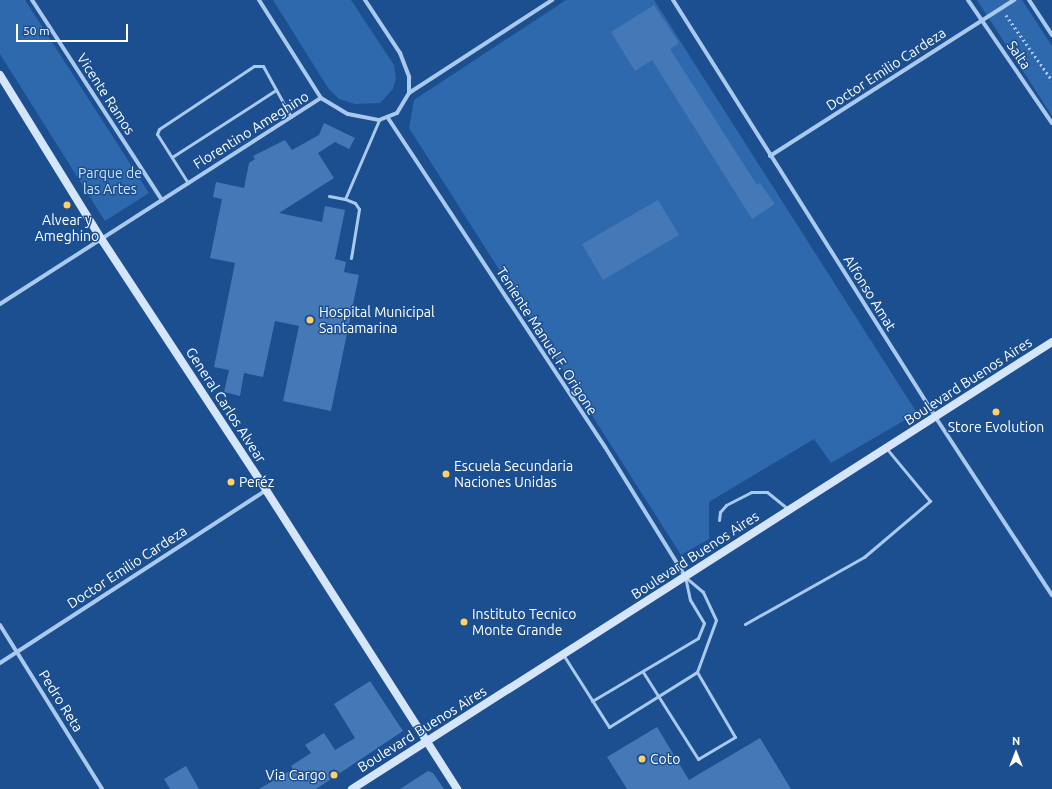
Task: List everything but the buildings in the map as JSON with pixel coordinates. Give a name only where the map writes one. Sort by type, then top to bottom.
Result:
[{"type":"street","name":"Vicente Ramos","points":[[32,0],[162,200]]},
{"type":"street","points":[[259,0],[321,98]]},
{"type":"street","points":[[365,0],[400,53],[409,77],[410,92]]},
{"type":"street","points":[[388,118],[397,113],[410,92],[552,0]]},
{"type":"street","name":"Alfonso Amat","points":[[673,0],[936,418],[1052,595]]},
{"type":"street","name":"Salta","points":[[968,0],[1052,123]]},
{"type":"street","name":"Doctor Emilio Cardeza","points":[[770,156],[1014,0]]},
{"type":"street","points":[[1029,0],[1052,35]]},
{"type":"street","name":"General Carlos Alvear","points":[[0,75],[102,240],[266,490],[457,789]]},
{"type":"street","name":"Florentino Ameghino","points":[[0,304],[102,240],[321,98],[348,114],[379,120],[388,118]]},
{"type":"street","name":"Teniente Manuel F. Origone","points":[[388,118],[604,447],[685,577]]},
{"type":"street","name":"Boulevard Buenos Aires","points":[[352,789],[936,418],[1052,342]]},
{"type":"street","name":"Doctor Emilio Cardeza","points":[[0,663],[266,490]]},
{"type":"street","name":"Pedro Reta","points":[[0,625],[102,789]]},
{"type":"lane","points":[[188,183],[157,134],[159,129],[241,74],[254,66],[263,66],[291,117]]},
{"type":"lane","points":[[172,158],[276,90]]},
{"type":"lane","points":[[345,199],[379,120]]},
{"type":"lane","points":[[329,196],[345,199],[355,204],[359,209],[351,258]]},
{"type":"lane","points":[[745,624],[864,557],[930,501],[887,449]]},
{"type":"lane","points":[[719,520],[720,512],[726,505],[751,492],[767,492],[789,510]]},
{"type":"lane","points":[[592,701],[698,638],[704,622],[690,600],[685,577]]},
{"type":"lane","points":[[563,655],[609,727],[698,672],[716,620],[703,592],[685,577]]},
{"type":"lane","points":[[643,672],[698,759],[735,737],[698,672]]},
{"type":"path","points":[[1001,8],[1052,80]]},
{"type":"green space","name":"Parque de las Artes","points":[[0,0],[25,0],[149,193],[105,221],[0,54]]},
{"type":"green space","points":[[273,0],[351,0],[394,65],[396,79],[393,89],[380,103],[355,104],[339,99],[328,88]]},
{"type":"green space","points":[[566,0],[654,0],[917,413],[831,463],[814,439],[709,502],[709,539],[681,555],[409,128],[414,100]]},
{"type":"green space","points":[[977,0],[1022,0],[1052,46],[1052,116]]},
{"type":"place","name":"Alvear y Ameghino","points":[[67,205]]},
{"type":"place","name":"Hospital Municipal Santamarina","points":[[310,320]]},
{"type":"place","name":"Store Evolution","points":[[996,412]]},
{"type":"place","name":"Escuela Secundaria Naciones Unidas","points":[[446,474]]},
{"type":"place","name":"Peréz","points":[[231,482]]},
{"type":"place","name":"Instituto Tecnico Monte Grande","points":[[464,622]]},
{"type":"place","name":"Coto","points":[[642,759]]},
{"type":"place","name":"Via Cargo","points":[[334,775]]}]
